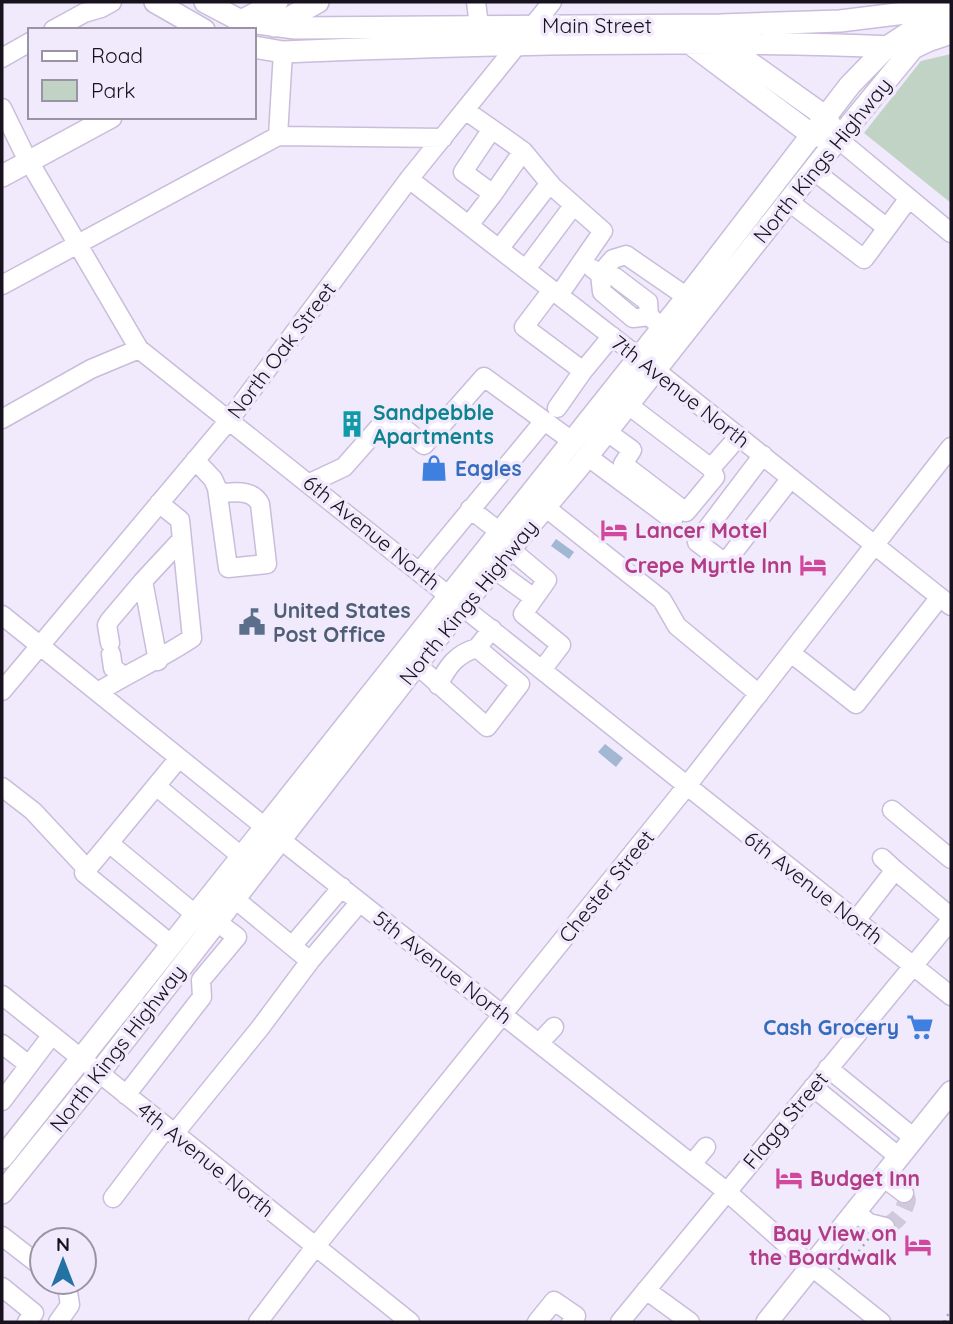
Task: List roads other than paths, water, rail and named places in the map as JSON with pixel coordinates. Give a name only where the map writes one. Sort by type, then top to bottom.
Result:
[{"type":"main road","points":[[155,2],[200,28]]},
{"type":"main road","points":[[205,2],[238,28]]},
{"type":"main road","points":[[244,28],[277,2]]},
{"type":"main road","points":[[276,25],[318,2]]},
{"type":"main road","name":"Main Street","points":[[256,47],[284,52],[692,35],[840,22],[908,6],[951,2]]},
{"type":"main road","name":"North Kings Highway","points":[[579,449],[607,430],[627,404],[647,363],[656,322],[687,297],[850,85],[887,47],[919,26],[951,15]]},
{"type":"main road","name":"Main Street","points":[[255,28],[276,25],[310,28],[534,24],[692,35]]},
{"type":"main road","name":"North Kings Highway","points":[[2,1193],[217,922],[234,899],[273,833],[647,363],[788,201],[913,48],[951,33]]},
{"type":"main road","points":[[692,35],[723,44],[913,48]]},
{"type":"main road","points":[[692,35],[812,135],[838,139]]},
{"type":"main road","points":[[723,44],[825,117],[838,139]]},
{"type":"main road","points":[[2,176],[78,119]]},
{"type":"main road","points":[[2,163],[26,156],[107,119]]},
{"type":"main road","name":"North Kings Highway","points":[[2,1158],[241,856],[273,833],[417,665],[456,600],[494,569],[505,541]]},
{"type":"main road","points":[[767,1322],[914,1138],[948,1103]]},
{"type":"street","points":[[56,28],[112,2]]},
{"type":"street","points":[[479,2],[479,25]]},
{"type":"street","name":"North Oak Street","points":[[2,691],[230,419],[409,179],[552,2]]},
{"type":"street","points":[[2,58],[28,43]]},
{"type":"street","points":[[278,136],[284,52]]},
{"type":"street","name":"6th Avenue North","points":[[2,108],[26,156],[139,349],[951,996]]},
{"type":"street","points":[[465,110],[523,151],[550,183],[603,232],[583,262],[524,327],[583,371]]},
{"type":"street","points":[[492,129],[463,172],[493,194]]},
{"type":"street","points":[[2,285],[278,136],[443,138]]},
{"type":"street","points":[[838,139],[951,233]]},
{"type":"street","points":[[469,225],[523,151]]},
{"type":"street","points":[[813,170],[887,228]]},
{"type":"street","name":"7th Avenue North","points":[[409,179],[647,363],[946,601]]},
{"type":"street","points":[[499,249],[550,183]]},
{"type":"street","points":[[788,201],[864,259],[909,198]]},
{"type":"street","points":[[526,269],[573,206]]},
{"type":"street","points":[[656,322],[634,318],[607,297],[600,287],[600,274],[613,259],[626,255],[687,297]]},
{"type":"street","points":[[583,262],[600,274]]},
{"type":"street","points":[[420,571],[551,414],[612,336]]},
{"type":"street","points":[[2,419],[91,369],[139,349]]},
{"type":"street","points":[[310,483],[344,467],[388,416],[424,445],[484,377],[551,414],[579,449],[673,520]]},
{"type":"street","points":[[607,430],[632,450],[623,464],[687,512],[715,477],[711,468],[627,404]]},
{"type":"street","points":[[711,468],[739,436]]},
{"type":"street","name":"Chester Street","points":[[258,1322],[315,1247],[759,694],[951,447]]},
{"type":"street","points":[[764,455],[697,542],[725,563],[791,478]]},
{"type":"street","points":[[195,460],[213,479],[218,493],[228,568],[267,564],[257,497],[251,493],[218,493]]},
{"type":"street","points":[[537,501],[662,600],[677,626],[759,694]]},
{"type":"street","points":[[99,692],[124,676],[158,661],[192,638],[180,520],[159,503]]},
{"type":"street","points":[[438,685],[453,660],[463,652],[477,648],[523,614],[531,583],[505,541],[470,509]]},
{"type":"street","points":[[124,676],[113,668],[107,625],[182,539]]},
{"type":"street","points":[[494,569],[531,583]]},
{"type":"street","points":[[143,581],[158,661]]},
{"type":"street","points":[[791,653],[856,704],[946,601]]},
{"type":"street","points":[[417,665],[487,727],[520,684],[561,645],[523,614]]},
{"type":"street","name":"5th Avenue North","points":[[2,615],[726,1191],[812,1267],[881,1322]]},
{"type":"street","points":[[477,648],[520,684]]},
{"type":"street","points":[[172,945],[84,873],[179,758]]},
{"type":"street","points":[[156,786],[241,856]]},
{"type":"street","points":[[2,787],[33,811],[87,869]]},
{"type":"street","points":[[892,810],[951,859]]},
{"type":"street","points":[[109,843],[196,915]]},
{"type":"street","points":[[882,858],[951,919]]},
{"type":"street","points":[[857,919],[895,870]]},
{"type":"street","points":[[292,946],[342,887]]},
{"type":"street","points":[[234,899],[310,961]]},
{"type":"street","points":[[113,1198],[260,1028],[310,961],[360,902]]},
{"type":"street","name":"Flagg Street","points":[[620,1322],[951,919]]},
{"type":"street","points":[[126,1095],[202,996],[201,981],[237,937],[217,922]]},
{"type":"street","points":[[188,959],[206,974]]},
{"type":"street","name":"4th Avenue North","points":[[2,995],[410,1322]]},
{"type":"street","points":[[539,1043],[554,1027]]},
{"type":"street","points":[[2,1101],[51,1036]]},
{"type":"street","points":[[2,1044],[29,1065]]},
{"type":"street","points":[[828,1068],[914,1138]]},
{"type":"street","points":[[813,1087],[899,1157]]},
{"type":"street","points":[[692,1164],[706,1147]]},
{"type":"street","points":[[883,1177],[904,1193]]},
{"type":"street","points":[[856,1212],[869,1223],[885,1227]]},
{"type":"street","points":[[2,1236],[28,1256]]},
{"type":"street","points":[[2,1287],[34,1313],[27,1322]]},
{"type":"street","points":[[646,1290],[690,1322]]},
{"type":"street","points":[[58,1322],[70,1305],[69,1296]]},
{"type":"street","points":[[537,1322],[554,1301],[576,1316],[571,1322]]},
{"type":"water","points":[[556,539],[574,552],[569,559],[551,546]]},
{"type":"water","points":[[605,744],[623,758],[616,767],[598,752]]},
{"type":"tunnel","points":[[885,1227],[897,1220],[902,1213],[907,1200],[904,1193]]},
{"type":"place","name":"Sandpebble Apartments","points":[[352,424]]},
{"type":"place","name":"Eagles","points":[[434,468]]},
{"type":"place","name":"Lancer Motel","points":[[614,530]]},
{"type":"place","name":"Crepe Myrtle Inn","points":[[813,565]]},
{"type":"place","name":"United States Post Office","points":[[252,622]]},
{"type":"place","name":"Cash Grocery","points":[[920,1027]]},
{"type":"place","name":"Budget Inn","points":[[789,1178]]},
{"type":"place","name":"Bay View on the Boardwalk","points":[[918,1245]]}]
